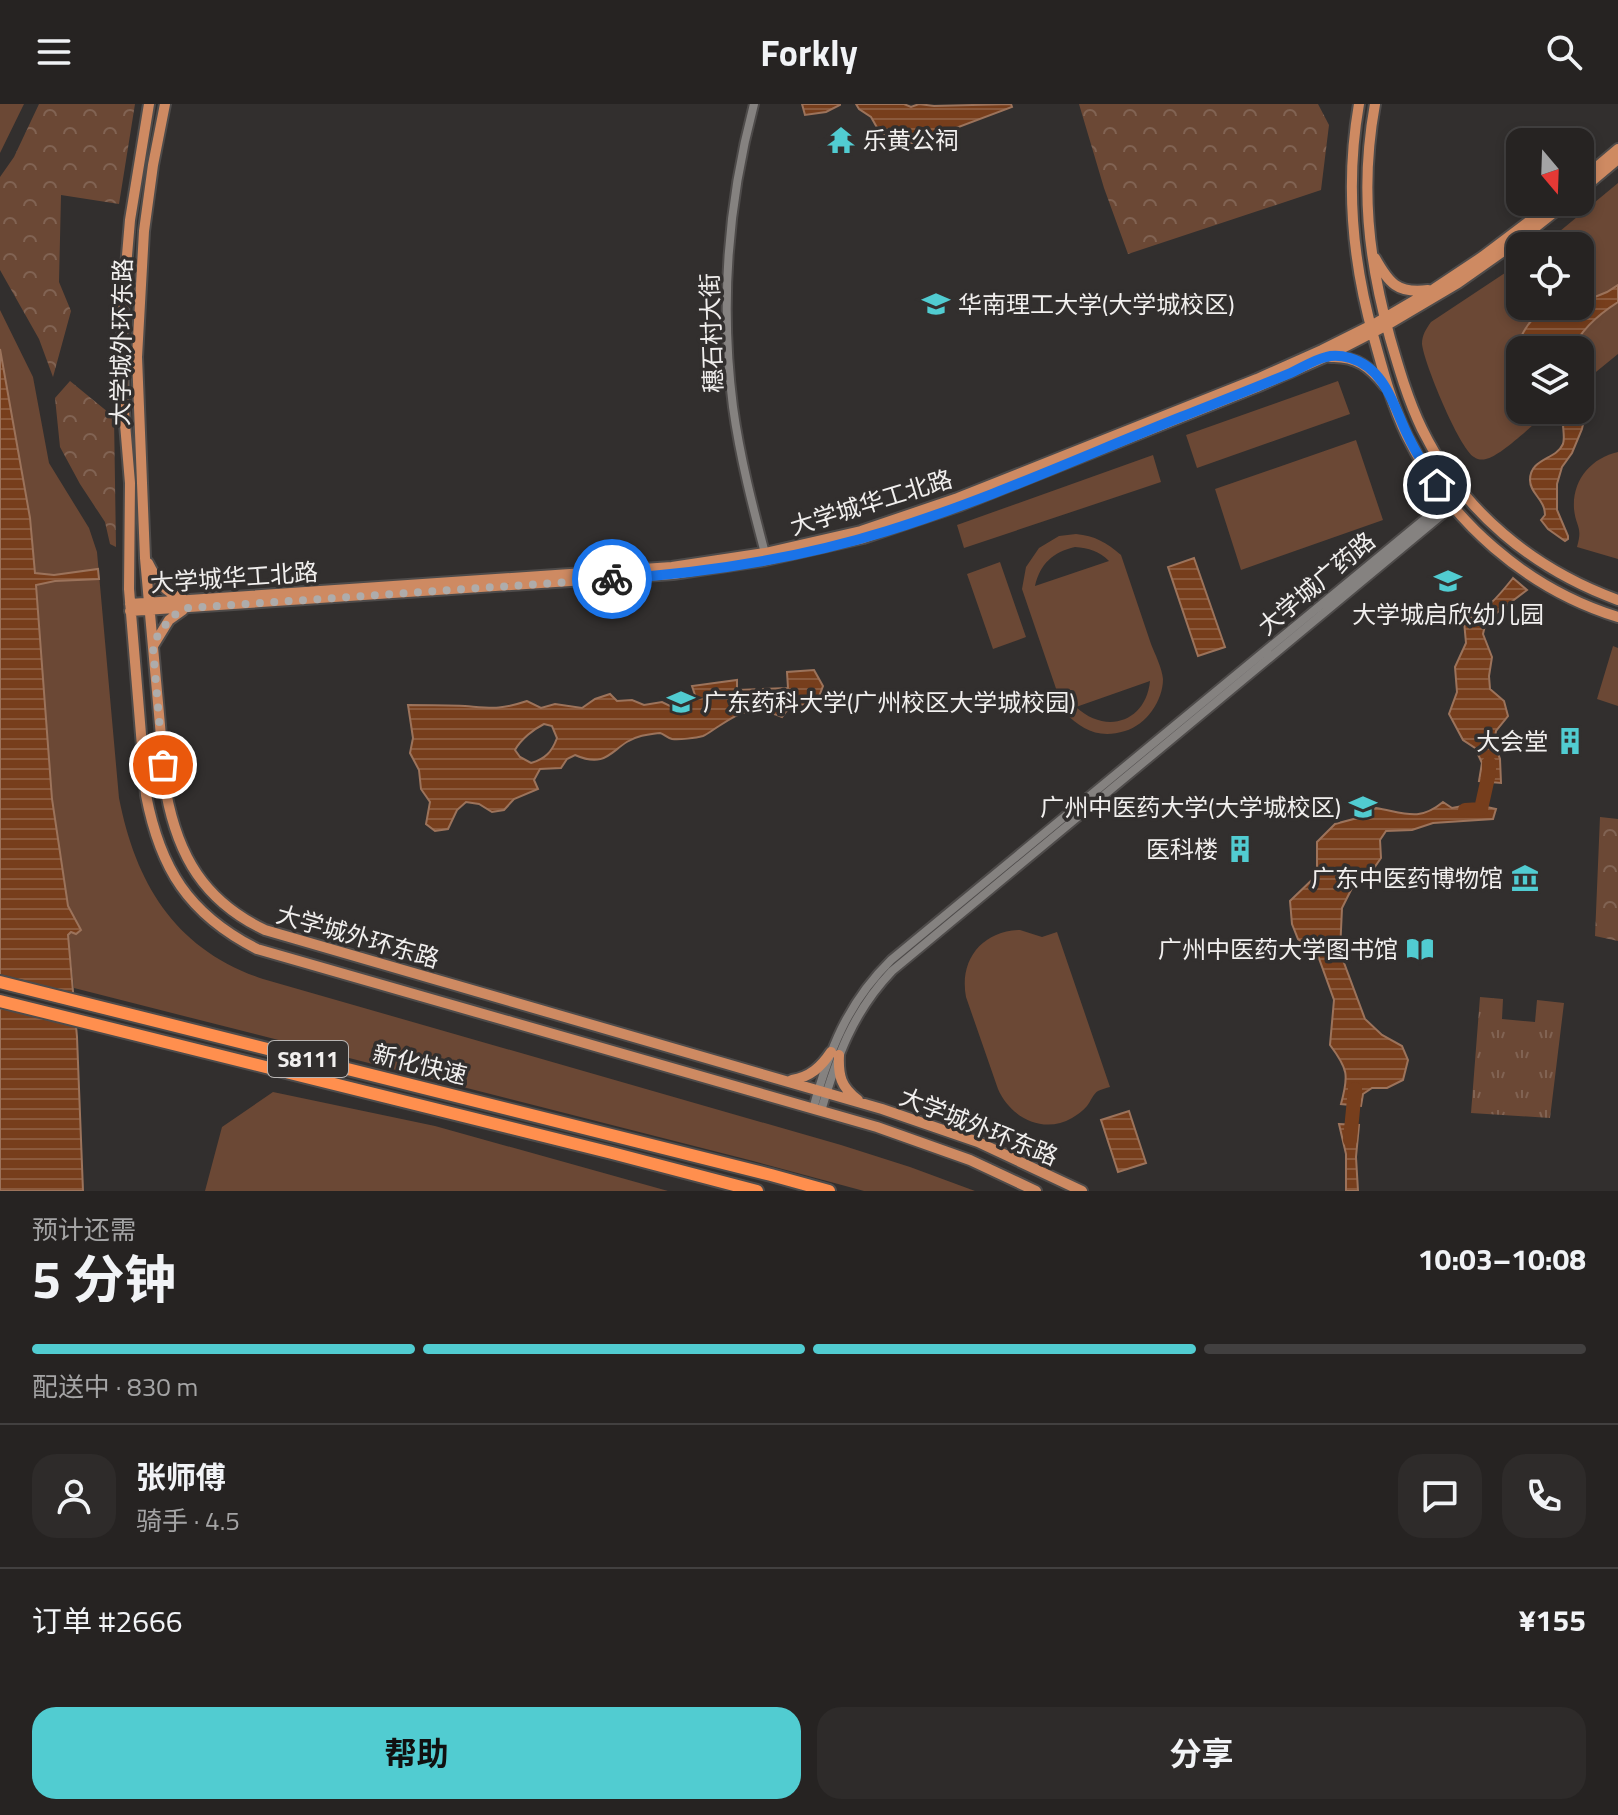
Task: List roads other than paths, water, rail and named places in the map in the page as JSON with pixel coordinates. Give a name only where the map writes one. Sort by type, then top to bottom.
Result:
[{"type":"highway","name":"新化快速","points":[[0,982],[829,1191]]},
{"type":"highway","name":"新化快速","points":[[0,1001],[757,1191]]},
{"type":"main road","name":"大学城外环东路","points":[[149,104],[127,256],[122,319],[122,381],[130,483],[130,608],[151,822],[159,845],[189,898],[231,934],[257,949],[877,1127],[970,1160],[1036,1191]]},
{"type":"main road","name":"大学城外环东路","points":[[165,104],[144,231],[138,316],[145,558],[166,792],[178,838],[205,885],[216,898],[241,917],[265,930],[882,1109],[978,1142],[1082,1191]]},
{"type":"main road","points":[[1359,104],[1352,161],[1352,217],[1358,271],[1390,392],[1414,448],[1450,504],[1490,545],[1526,573],[1568,597],[1618,617]]},
{"type":"main road","points":[[1375,104],[1367,174],[1370,247],[1386,322],[1417,418],[1438,458],[1463,493],[1494,527],[1535,560],[1575,582],[1618,600]]},
{"type":"main road","points":[[1594,169],[1618,149]]},
{"type":"main road","points":[[1594,179],[1618,159]]},
{"type":"main road","name":"大学城华工北路","points":[[1386,322],[1536,216]]},
{"type":"main road","name":"大学城华工北路","points":[[766,557],[861,531],[958,498],[1273,372],[1426,303],[1487,263],[1549,216]]},
{"type":"main road","points":[[1370,247],[1396,287],[1414,291],[1434,289]]},
{"type":"main road","name":"大学城华工北路","points":[[130,608],[648,569],[766,557],[863,538],[937,514],[1259,386],[1325,357],[1371,329]]},
{"type":"main road","points":[[1325,357],[1347,357],[1362,363],[1390,392]]},
{"type":"main road","points":[[145,558],[162,586],[188,604],[169,620],[153,648]]},
{"type":"main road","points":[[136,671],[137,665],[143,661],[152,663],[155,669]]},
{"type":"main road","points":[[781,1079],[795,1079],[809,1074],[835,1053],[840,1081],[848,1092],[863,1103]]},
{"type":"main road","points":[[877,1127],[870,1121],[870,1115],[876,1109],[882,1109]]},
{"type":"street","name":"穗石村大街","points":[[754,104],[732,217],[728,336],[736,428],[766,557]]},
{"type":"street","name":"大学城广药路","points":[[817,1110],[842,1025],[855,1002],[897,955],[1463,493]]},
{"type":"waterway","points":[[1465,810],[1481,809],[1489,763]]},
{"type":"waterway","points":[[1350,1140],[1355,1089]]},
{"type":"place","name":"乐黄公祠","points":[[841,140]]},
{"type":"place","name":"华南理工大学(大学城校区)","points":[[936,304]]},
{"type":"place","name":"大学城启欣幼儿园","points":[[1448,581]]},
{"type":"place","name":"广东药科大学(广州校区大学城校园)","points":[[681,702]]},
{"type":"place","name":"大会堂","points":[[1570,741]]},
{"type":"place","name":"广州中医药大学(大学城校区)","points":[[1363,807]]},
{"type":"place","name":"医科楼","points":[[1240,849]]},
{"type":"place","name":"广东中医药博物馆","points":[[1525,878]]},
{"type":"place","name":"广州中医药大学图书馆","points":[[1420,949]]}]
